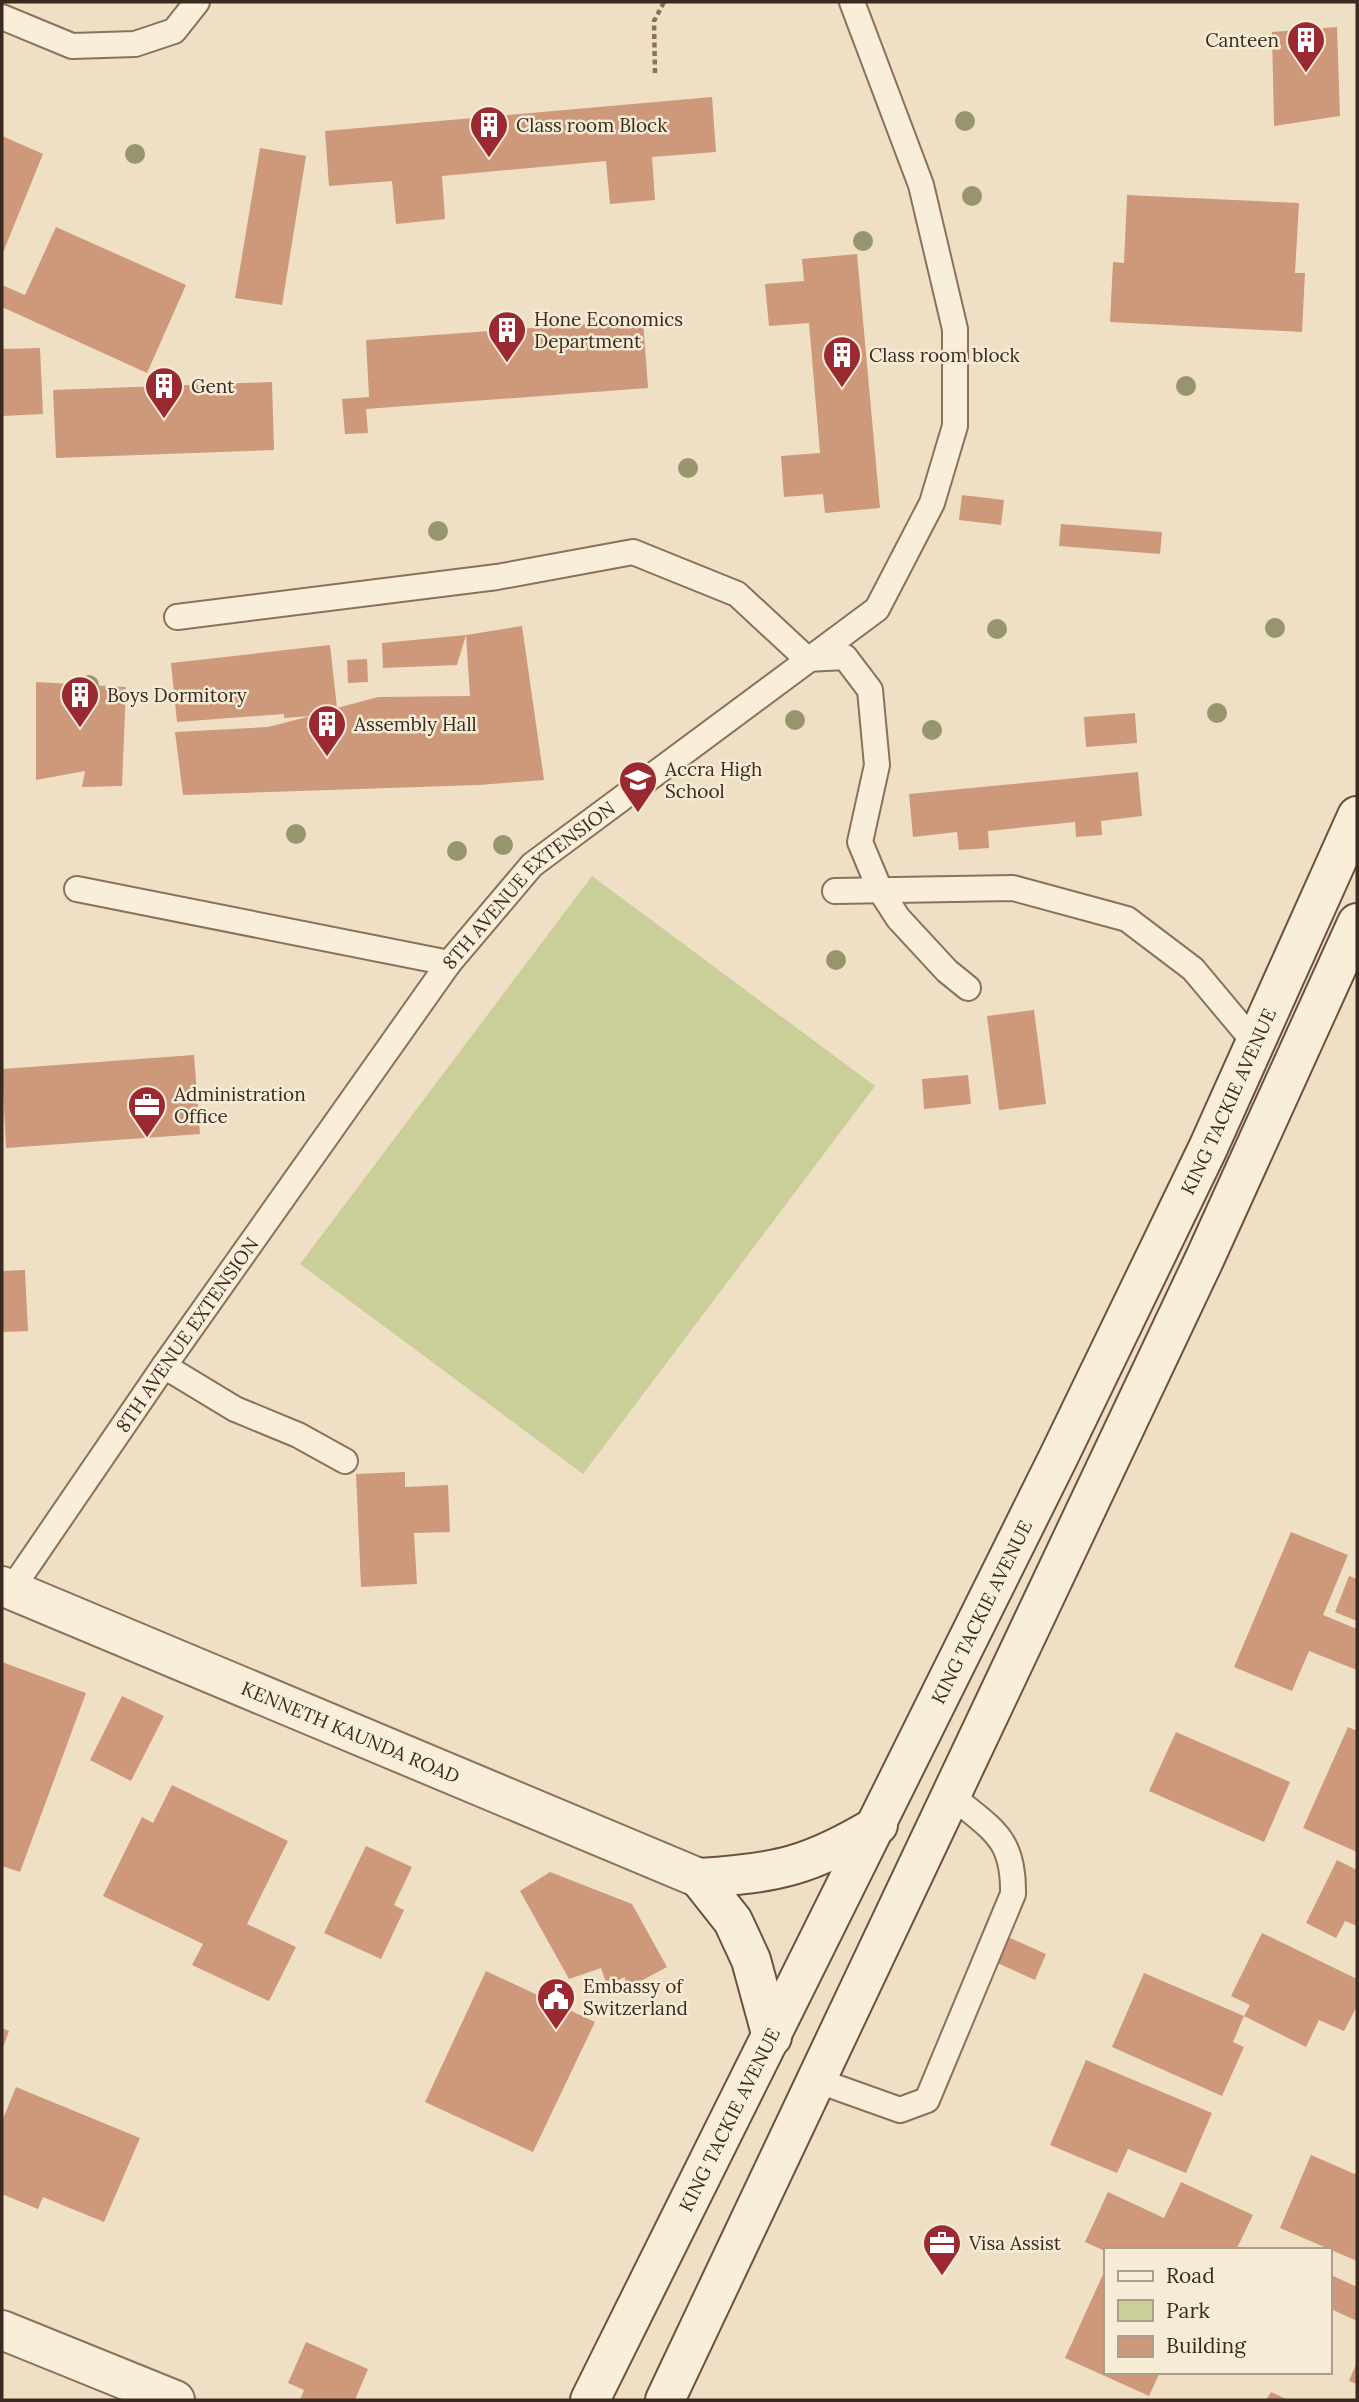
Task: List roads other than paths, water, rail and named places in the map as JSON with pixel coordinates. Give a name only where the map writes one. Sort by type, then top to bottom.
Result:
[{"type":"main road","name":"KING TACKIE AVENUE","points":[[590,2400],[878,1825],[1100,1371],[1255,1043],[1357,816]]},
{"type":"main road","points":[[665,2400],[1210,1246],[1357,923]]},
{"type":"main road","name":"KENNETH KAUNDA ROAD","points":[[6,1588],[699,1878]]},
{"type":"main road","points":[[699,1878],[785,1870],[833,1852],[878,1825]]},
{"type":"main road","points":[[699,1878],[733,1921],[751,1960],[772,2037]]},
{"type":"main road","points":[[2,2330],[175,2400]]},
{"type":"lane","points":[[2,18],[72,46],[135,44],[174,31],[197,2]]},
{"type":"lane","name":"8TH AVENUE EXTENSION","points":[[6,1588],[449,963],[531,865],[877,609],[932,503],[955,426],[955,329],[921,185],[852,2]]},
{"type":"lane","points":[[177,617],[497,577],[633,552],[737,594],[807,659],[845,657],[870,690],[877,765],[860,842],[880,890],[898,918],[947,971],[968,988]]},
{"type":"lane","points":[[835,891],[1013,887],[1127,919],[1193,969],[1255,1043]]},
{"type":"lane","points":[[77,890],[449,963]]},
{"type":"lane","points":[[164,1366],[235,1409],[298,1435],[345,1461]]},
{"type":"lane","points":[[816,2080],[900,2110],[927,2100],[1013,1894],[1013,1866],[1003,1839],[952,1796]]},
{"type":"place","name":"Canteen","points":[[1306,74]]},
{"type":"place","name":"Class room Block","points":[[489,159]]},
{"type":"place","name":"Hone Economics Department","points":[[507,364]]},
{"type":"place","name":"Class room block","points":[[842,389]]},
{"type":"place","name":"Gent","points":[[164,420]]},
{"type":"place","name":"Boys Dormitory","points":[[80,729]]},
{"type":"place","name":"Assembly Hall","points":[[327,758]]},
{"type":"place","name":"Accra High School","points":[[638,814]]},
{"type":"place","name":"Administration Office","points":[[147,1139]]},
{"type":"place","name":"Embassy of Switzerland","points":[[556,2031]]},
{"type":"place","name":"Visa Assist","points":[[942,2277]]}]
